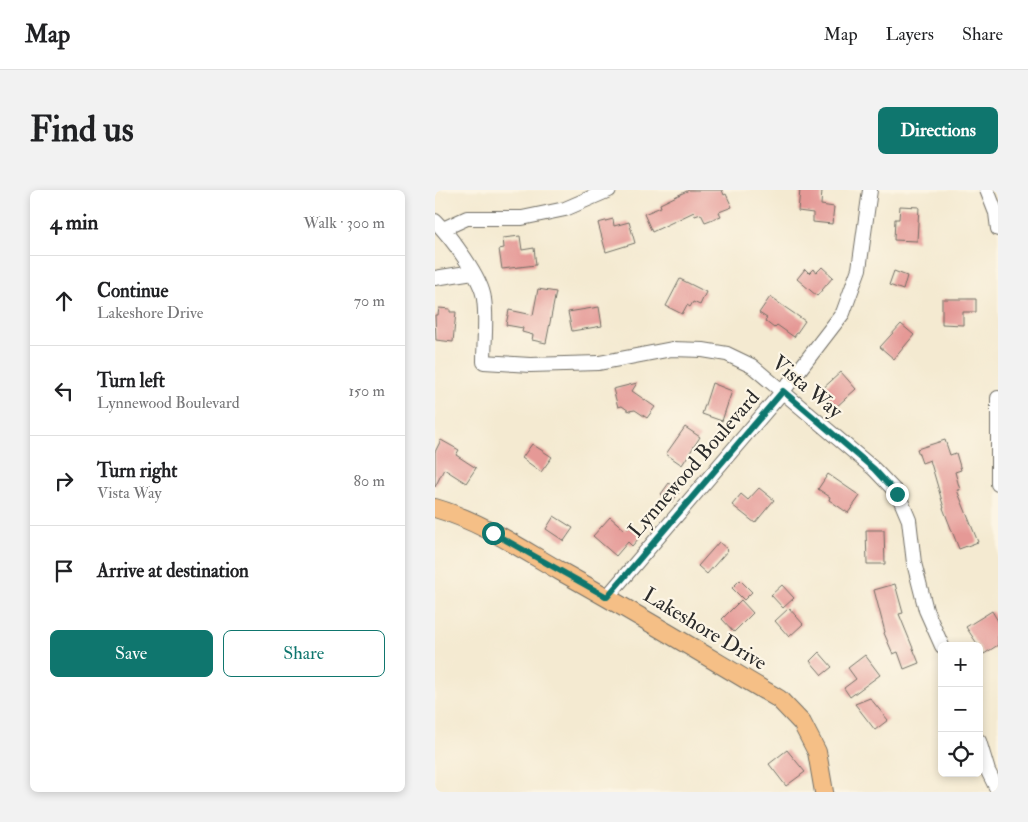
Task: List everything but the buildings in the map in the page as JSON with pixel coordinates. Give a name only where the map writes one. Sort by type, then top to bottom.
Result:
[{"type":"main road","name":"Lakeshore Drive","points":[[435,508],[446,511],[493,533],[607,597],[779,699],[802,723],[817,752],[824,792]]},
{"type":"street","points":[[435,278],[473,272],[460,250],[439,225],[467,218],[522,218],[565,209],[609,190]]},
{"type":"street","name":"Lynnewood Boulevard","points":[[607,597],[783,391],[843,313],[859,269],[870,190]]},
{"type":"street","points":[[987,190],[996,213],[998,229]]},
{"type":"street","name":"Vista Way","points":[[473,272],[485,298],[485,362],[530,365],[599,363],[672,348],[727,354],[752,366],[874,469],[897,494],[909,520],[914,563],[926,610],[940,642]]},
{"type":"street","points":[[998,398],[998,484]]},
{"type":"street","points":[[983,755],[988,772],[998,791]]},
{"type":"route","points":[[493,533],[607,597],[783,391],[874,469],[897,494]]}]
